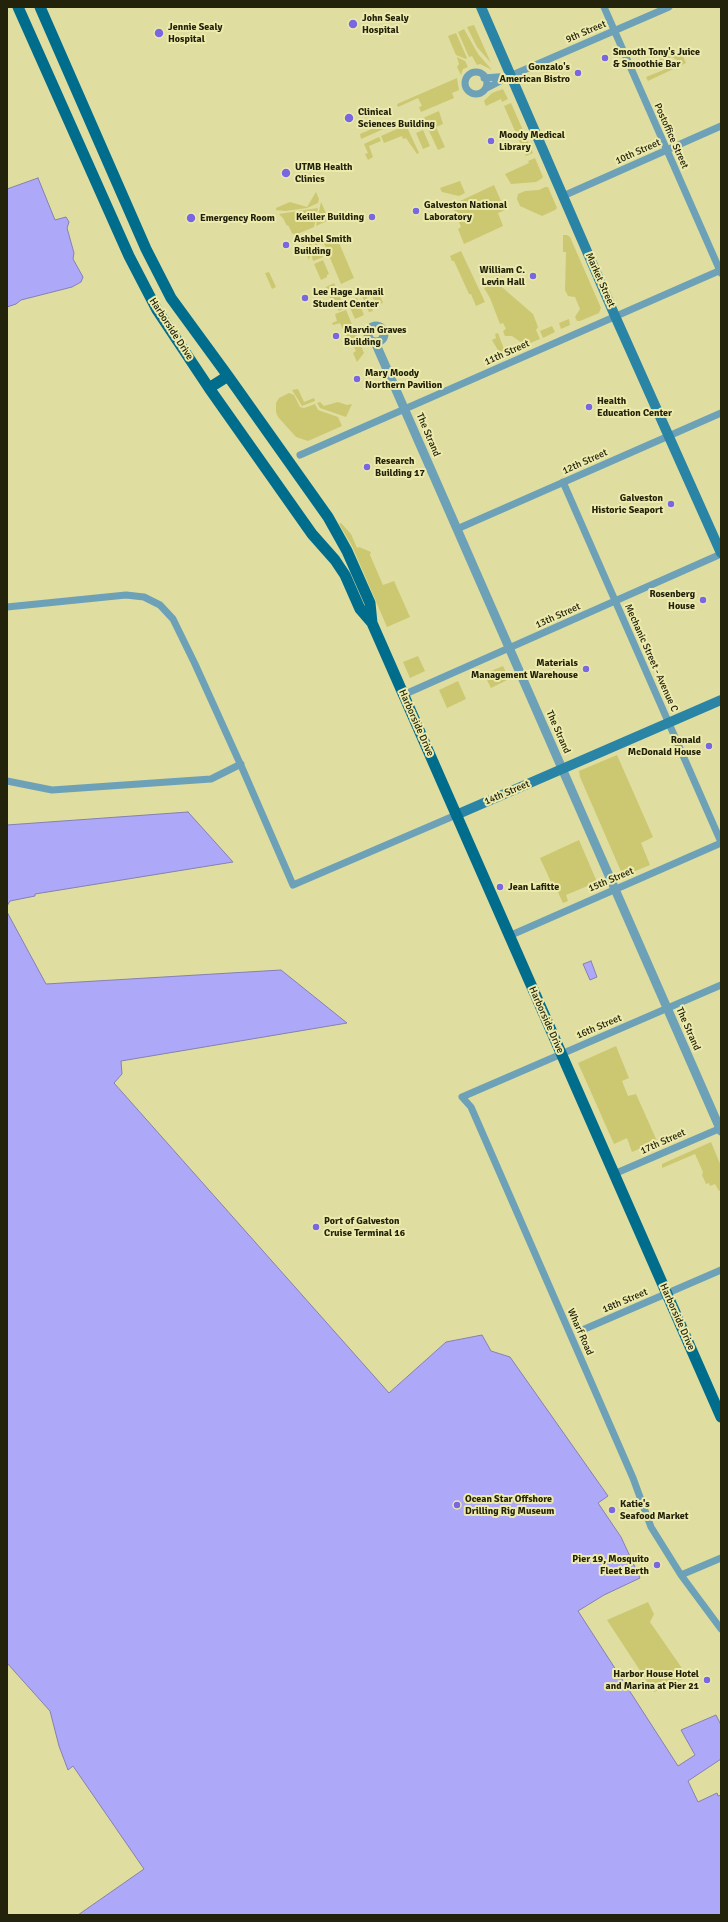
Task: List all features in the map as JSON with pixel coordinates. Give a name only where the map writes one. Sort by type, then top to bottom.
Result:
[{"type":"main road","name":"Harborside Drive","points":[[18,7],[129,256],[157,310],[209,388],[312,534],[335,560],[345,575],[360,608],[372,624],[666,1294],[721,1414]]},
{"type":"main road","name":"Harborside Drive","points":[[40,7],[146,249],[171,298],[328,517],[347,551],[370,603],[372,624]]},
{"type":"main road","name":"Market Street","points":[[481,7],[615,316],[670,436],[721,554]]},
{"type":"main road","points":[[50,76],[68,69]]},
{"type":"main road","points":[[107,205],[124,196]]},
{"type":"main road","points":[[157,310],[171,298]]},
{"type":"main road","points":[[209,388],[228,376]]},
{"type":"main road","name":"14th Street","points":[[456,815],[721,700]]},
{"type":"street","name":"Postoffice Street","points":[[604,7],[666,150],[721,271]]},
{"type":"street","name":"9th Street","points":[[510,76],[484,78],[479,73],[473,72],[467,76],[465,82],[468,90],[473,94],[480,94],[485,89],[510,76],[669,7]]},
{"type":"street","points":[[484,78],[485,89]]},
{"type":"street","name":"10th Street","points":[[563,196],[721,126]]},
{"type":"street","name":"11th Street","points":[[300,455],[615,316],[721,271]]},
{"type":"street","name":"The Strand","points":[[375,342],[721,1129]]},
{"type":"street","name":"12th Street","points":[[457,529],[721,413]]},
{"type":"street","name":"Mechanic Street - Avenue C","points":[[563,482],[721,843]]},
{"type":"street","name":"13th Street","points":[[404,695],[721,554]]},
{"type":"street","points":[[7,607],[126,595],[144,597],[160,605],[173,619],[241,764],[211,779],[52,790],[7,781]]},
{"type":"street","name":"14th Street","points":[[241,764],[293,885],[456,815]]},
{"type":"street","name":"15th Street","points":[[509,936],[721,843]]},
{"type":"street","name":"16th Street","points":[[462,1097],[721,985]]},
{"type":"street","name":"Wharf Road","points":[[462,1097],[474,1115],[633,1478],[651,1527],[681,1575],[721,1629]]},
{"type":"street","name":"17th Street","points":[[614,1174],[721,1129]]},
{"type":"street","name":"18th Street","points":[[580,1331],[721,1270]]},
{"type":"street","points":[[681,1575],[721,1558]]},
{"type":"shaded area","points":[[474,25],[491,63],[477,47],[467,27]]},
{"type":"shaded area","points":[[464,29],[478,54],[492,70],[480,64],[477,65],[472,56],[469,57],[458,32]]},
{"type":"shaded area","points":[[456,33],[467,58],[466,59],[456,55],[448,36]]},
{"type":"shaded area","points":[[680,50],[686,63],[648,81],[646,77],[676,65],[677,60],[672,57],[643,69],[642,67]]},
{"type":"shaded area","points":[[457,57],[465,61],[468,67],[463,69],[461,75],[457,67],[459,64]]},
{"type":"shaded area","points":[[457,78],[459,90],[452,93],[454,98],[421,112],[419,107],[422,106],[418,98],[398,107],[397,104]]},
{"type":"shaded area","points":[[503,89],[508,99],[502,102],[501,99],[486,106],[484,101],[492,93]]},
{"type":"shaded area","points":[[511,103],[533,153],[526,156],[504,106]]},
{"type":"shaded area","points":[[439,111],[443,124],[436,127],[445,147],[438,150],[423,118]]},
{"type":"shaded area","points":[[386,123],[388,127],[361,139],[360,134]]},
{"type":"shaded area","points":[[406,125],[419,153],[417,154],[406,138],[403,139],[402,136],[384,143],[381,136]]},
{"type":"shaded area","points":[[423,130],[430,146],[423,149],[416,133]]},
{"type":"shaded area","points":[[379,137],[381,141],[369,146],[373,157],[368,160],[365,154],[368,153],[364,144]]},
{"type":"shaded area","points":[[535,158],[543,177],[536,182],[511,184],[505,174],[529,163],[528,161]]},
{"type":"shaded area","points":[[38,178],[55,220],[66,217],[69,222],[67,228],[74,253],[73,259],[83,277],[81,282],[72,287],[21,300],[16,304],[7,307],[7,189]]},
{"type":"shaded area","points":[[460,181],[465,193],[459,196],[442,192],[440,188]]},
{"type":"shaded area","points":[[494,185],[505,210],[498,213],[503,226],[464,244],[458,229],[461,227],[454,210],[458,202]]},
{"type":"shaded area","points":[[548,187],[557,208],[555,210],[542,216],[520,206],[517,199],[518,194],[525,191],[539,190]]},
{"type":"shaded area","points":[[316,192],[319,199],[318,203],[307,208],[285,211],[276,210],[276,208],[290,202],[307,207]]},
{"type":"shaded area","points":[[321,202],[329,220],[316,226]]},
{"type":"shaded area","points":[[318,208],[314,227],[295,235],[279,214]]},
{"type":"shaded area","points":[[333,234],[334,237],[336,236],[354,278],[341,284],[322,239]]},
{"type":"shaded area","points":[[563,235],[570,237],[601,308],[599,313],[580,321],[577,321],[575,317],[580,309],[575,297],[568,296],[565,290],[566,252],[563,252]]},
{"type":"shaded area","points":[[316,241],[323,257],[313,261],[312,257]]},
{"type":"shaded area","points":[[312,243],[309,260],[303,247]]},
{"type":"shaded area","points":[[461,251],[485,302],[476,306],[454,261],[452,261],[450,256]]},
{"type":"shaded area","points":[[323,260],[329,274],[321,280],[314,264]]},
{"type":"shaded area","points":[[269,272],[276,287],[272,289],[265,273]]},
{"type":"shaded area","points":[[496,282],[533,314],[538,327],[536,330],[540,339],[525,345],[512,336],[505,336],[503,331],[506,329],[503,323],[500,324],[490,298],[484,288]]},
{"type":"shaded area","points":[[334,283],[343,304],[343,309],[339,311],[331,301],[326,287]]},
{"type":"shaded area","points":[[377,288],[383,303],[376,305],[370,291]]},
{"type":"shaded area","points":[[366,295],[373,311],[369,312],[362,296]]},
{"type":"shaded area","points":[[357,298],[364,315],[355,319],[347,301]]},
{"type":"shaded area","points":[[346,310],[359,341],[353,344],[350,336],[347,337],[340,323],[333,325],[332,323],[337,321],[335,314]]},
{"type":"shaded area","points":[[569,319],[570,325],[561,329],[559,323]]},
{"type":"shaded area","points":[[552,326],[555,332],[543,338],[540,331]]},
{"type":"shaded area","points":[[498,333],[505,352],[498,355],[497,353],[499,352],[492,340],[496,338],[495,334]]},
{"type":"shaded area","points":[[360,344],[364,353],[357,362],[353,353],[356,351],[354,347]]},
{"type":"shaded area","points":[[298,389],[304,402],[314,398],[315,401],[302,406],[292,390]]},
{"type":"shaded area","points":[[289,393],[294,395],[300,407],[304,408],[315,404],[318,410],[338,417],[342,426],[308,441],[296,437],[278,417],[276,412],[276,403],[279,398]]},
{"type":"shaded area","points":[[320,402],[324,406],[338,402],[347,405],[352,404],[346,417],[320,408],[317,403]]},
{"type":"shaded area","points":[[341,523],[351,534],[357,548],[359,547],[371,552],[370,555],[383,585],[394,581],[410,617],[387,627],[352,546],[339,524]]},
{"type":"shaded area","points":[[418,656],[425,671],[410,678],[403,662]]},
{"type":"shaded area","points":[[503,666],[509,679],[491,688],[484,674]]},
{"type":"shaded area","points":[[458,681],[466,699],[447,708],[439,690]]},
{"type":"shaded area","points":[[617,755],[653,837],[641,843],[650,865],[623,876],[580,777],[579,771]]},
{"type":"shaded area","points":[[188,812],[233,862],[35,894],[35,896],[10,901],[7,906],[7,825]]},
{"type":"shaded area","points":[[579,840],[597,882],[566,895],[568,901],[563,903],[540,858]]},
{"type":"shaded area","points":[[7,912],[46,984],[281,970],[347,1023],[121,1061],[122,1074],[114,1083],[389,1393],[446,1342],[482,1335],[491,1351],[510,1357],[608,1496],[598,1503],[621,1537],[640,1578],[604,1595],[578,1611],[678,1766],[695,1755],[681,1730],[716,1715],[721,1725],[721,1759],[688,1781],[698,1802],[717,1793],[718,1796],[721,1795],[721,1915],[78,1915],[144,1869],[73,1766],[68,1770],[59,1746],[50,1711],[7,1663]]},
{"type":"shaded area","points":[[591,961],[597,977],[590,980],[583,964]]},
{"type":"shaded area","points":[[616,1046],[629,1078],[622,1081],[628,1096],[636,1094],[657,1141],[632,1152],[627,1138],[614,1144],[578,1063]]},
{"type":"shaded area","points":[[711,1142],[721,1166],[721,1190],[719,1191],[715,1184],[710,1186],[709,1183],[706,1184],[702,1175],[703,1172],[695,1154],[662,1168],[662,1164]]},
{"type":"shaded area","points":[[648,1602],[654,1614],[650,1622],[688,1677],[654,1692],[607,1620]]},
{"type":"place","name":"John Sealy Hospital","points":[[353,24]]},
{"type":"place","name":"Jennie Sealy Hospital","points":[[159,33]]},
{"type":"place","name":"Smooth Tony's Juice & Smoothie Bar","points":[[605,58]]},
{"type":"place","name":"Gonzalo's American Bistro","points":[[578,73]]},
{"type":"place","name":"Clinical Sciences Building","points":[[349,118]]},
{"type":"place","name":"Moody Medical Library","points":[[491,141]]},
{"type":"place","name":"UTMB Health Clinics","points":[[286,173]]},
{"type":"place","name":"Galveston National Laboratory","points":[[416,211]]},
{"type":"place","name":"Keiller Building","points":[[372,217]]},
{"type":"place","name":"Emergency Room","points":[[191,218]]},
{"type":"place","name":"Ashbel Smith Building","points":[[286,245]]},
{"type":"place","name":"William C. Levin Hall","points":[[533,276]]},
{"type":"place","name":"Lee Hage Jamail Student Center","points":[[305,298]]},
{"type":"place","name":"Marvin Graves Building","points":[[336,336]]},
{"type":"place","name":"Mary Moody Northern Pavilion","points":[[357,379]]},
{"type":"place","name":"Health Education Center","points":[[589,407]]},
{"type":"place","name":"Research Building 17","points":[[367,467]]},
{"type":"place","name":"Galveston Historic Seaport","points":[[671,504]]},
{"type":"place","name":"Rosenberg House","points":[[703,600]]},
{"type":"place","name":"Materials Management Warehouse","points":[[586,669]]},
{"type":"place","name":"Ronald McDonald House","points":[[709,746]]},
{"type":"place","name":"Jean Lafitte","points":[[500,887]]},
{"type":"place","name":"Port of Galveston Cruise Terminal 16","points":[[316,1227]]},
{"type":"place","name":"Ocean Star Offshore Drilling Rig Museum","points":[[457,1505]]},
{"type":"place","name":"Katie's Seafood Market","points":[[612,1510]]},
{"type":"place","name":"Pier 19, Mosquito Fleet Berth","points":[[657,1565]]},
{"type":"place","name":"Harbor House Hotel and Marina at Pier 21","points":[[707,1680]]}]
